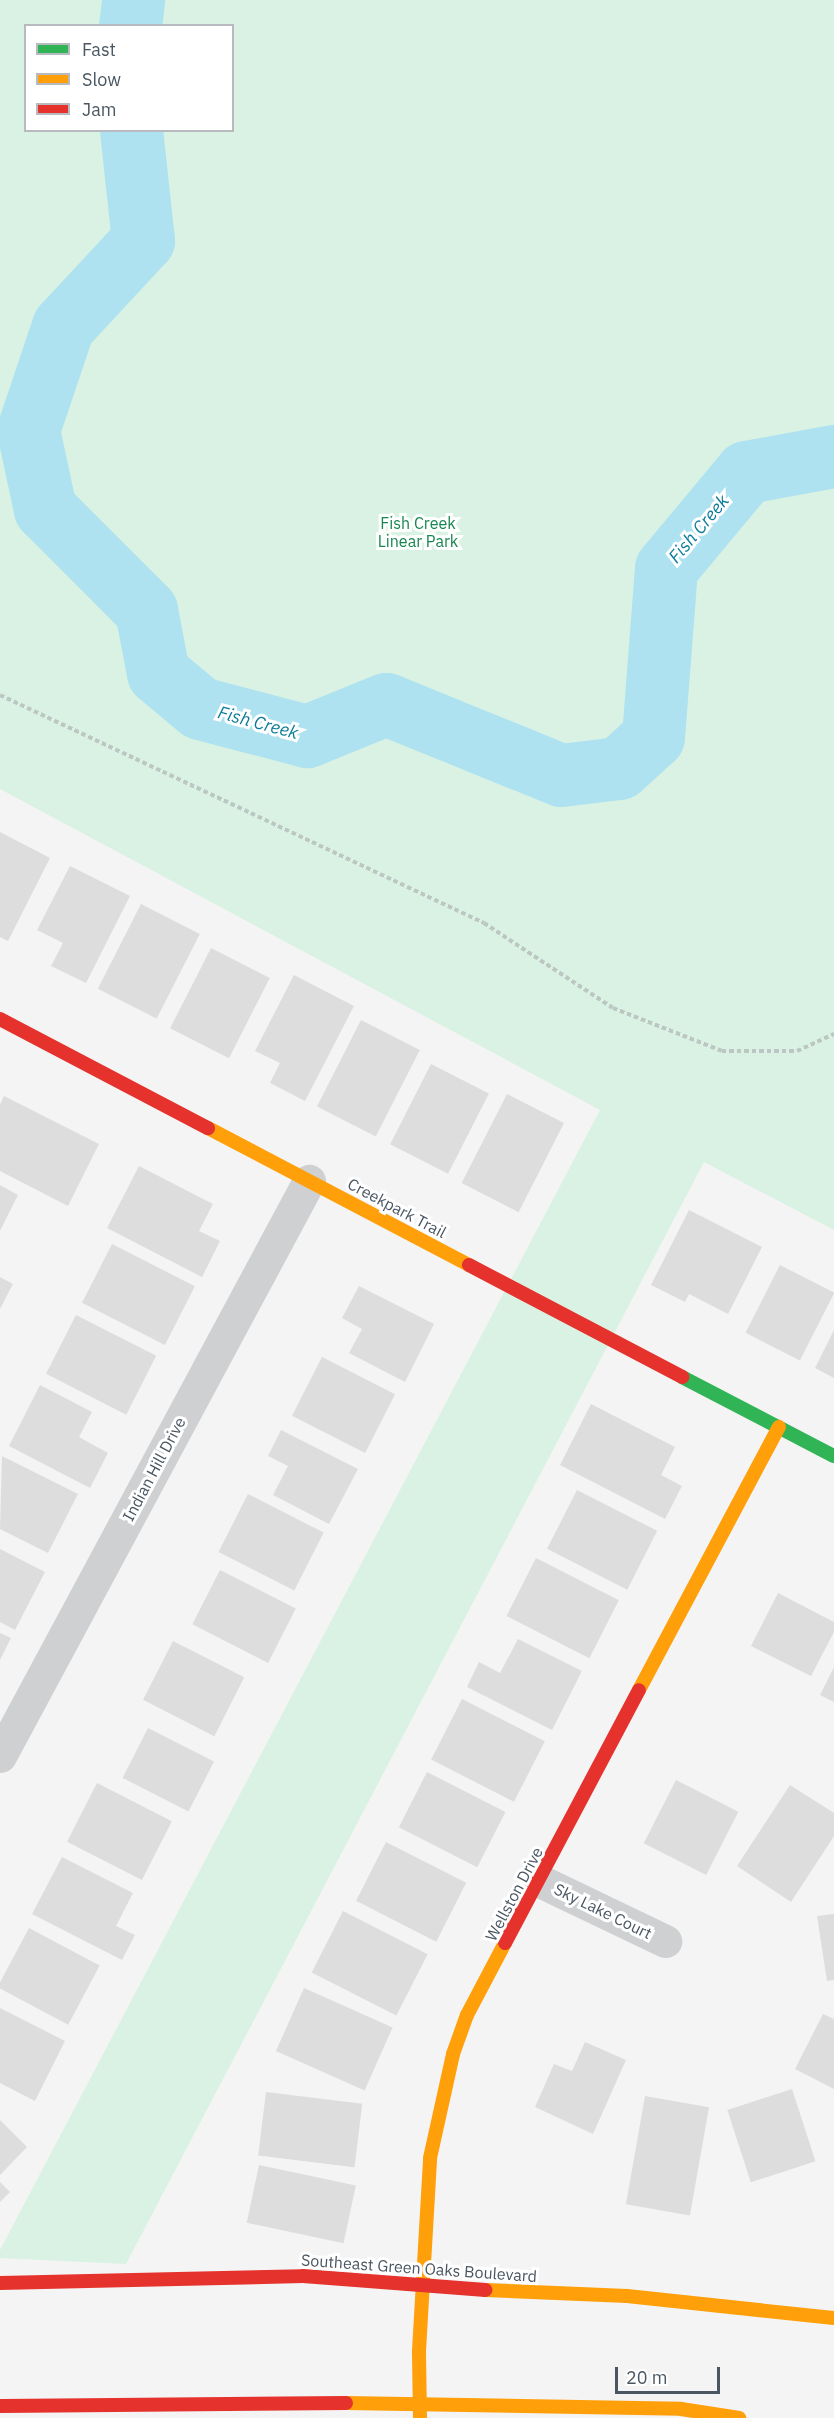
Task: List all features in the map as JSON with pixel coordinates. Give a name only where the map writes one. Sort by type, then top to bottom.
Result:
[{"type":"street","name":"Creekpark Trail","points":[[0,1019],[834,1456]]},
{"type":"street","name":"Indian Hill Drive","points":[[0,1756],[309,1181]]},
{"type":"street","name":"Wellston Drive","points":[[420,2412],[419,2351],[430,2158],[453,2054],[467,2015],[779,1427]]},
{"type":"street","name":"Sky Lake Court","points":[[540,1881],[665,1941]]},
{"type":"street","name":"Southeast Green Oaks Boulevard","points":[[0,2283],[303,2276],[424,2288],[627,2296],[834,2318]]},
{"type":"street","points":[[0,2406],[243,2401],[420,2412],[681,2409],[739,2418]]},
{"type":"path","points":[[0,695],[484,923],[614,1008],[722,1051],[797,1051],[834,1034]]},
{"type":"green space","name":"Fish Creek Linear Park","points":[[0,0],[834,0],[834,1230],[704,1162],[126,2264],[0,2258],[0,2250],[600,1110],[0,789]]},
{"type":"building","points":[[0,832],[50,858],[8,941],[0,937]]},
{"type":"building","points":[[70,866],[130,896],[86,983],[51,966],[63,943],[37,930]]},
{"type":"building","points":[[141,904],[200,934],[157,1019],[98,989]]},
{"type":"building","points":[[211,948],[270,978],[229,1058],[170,1028]]},
{"type":"building","points":[[294,975],[354,1006],[305,1101],[270,1083],[280,1063],[255,1051]]},
{"type":"building","points":[[361,1020],[420,1050],[376,1136],[317,1106]]},
{"type":"building","points":[[431,1064],[489,1094],[448,1174],[390,1144]]},
{"type":"building","points":[[507,1094],[564,1123],[519,1212],[462,1183]]},
{"type":"building","points":[[4,1096],[99,1144],[68,1206],[0,1171],[0,1105]]},
{"type":"building","points":[[139,1166],[213,1204],[199,1231],[220,1241],[202,1277],[107,1228]]},
{"type":"building","points":[[0,1185],[18,1195],[0,1231]]},
{"type":"building","points":[[689,1210],[762,1247],[728,1314],[689,1294],[685,1302],[651,1285]]},
{"type":"building","points":[[112,1244],[195,1286],[165,1345],[82,1303]]},
{"type":"building","points":[[780,1265],[834,1293],[800,1360],[745,1333]]},
{"type":"building","points":[[0,1277],[13,1284],[0,1309]]},
{"type":"building","points":[[359,1286],[434,1324],[405,1382],[349,1353],[362,1329],[342,1318]]},
{"type":"building","points":[[76,1315],[156,1356],[126,1415],[46,1374]]},
{"type":"building","points":[[834,1330],[834,1378],[815,1368]]},
{"type":"building","points":[[322,1357],[395,1394],[365,1453],[292,1416]]},
{"type":"building","points":[[40,1385],[92,1412],[79,1437],[108,1453],[90,1488],[9,1446]]},
{"type":"building","points":[[591,1404],[675,1447],[661,1475],[682,1486],[665,1519],[560,1465]]},
{"type":"building","points":[[281,1430],[358,1469],[329,1524],[273,1495],[288,1466],[268,1456]]},
{"type":"building","points":[[2,1456],[78,1494],[48,1553],[0,1529]]},
{"type":"building","points":[[577,1490],[657,1531],[627,1590],[547,1549]]},
{"type":"building","points":[[248,1494],[324,1533],[294,1591],[218,1552]]},
{"type":"building","points":[[0,1549],[45,1572],[15,1630],[0,1622]]},
{"type":"building","points":[[536,1558],[619,1600],[589,1658],[506,1616]]},
{"type":"building","points":[[220,1570],[296,1609],[268,1663],[192,1624]]},
{"type":"building","points":[[778,1593],[834,1622],[834,1632],[811,1676],[751,1646]]},
{"type":"building","points":[[0,1633],[11,1638],[0,1660]]},
{"type":"building","points":[[518,1639],[582,1671],[552,1730],[467,1687],[479,1662],[500,1673]]},
{"type":"building","points":[[173,1641],[244,1677],[214,1736],[143,1700]]},
{"type":"building","points":[[834,1667],[834,1702],[820,1695]]},
{"type":"building","points":[[462,1699],[545,1741],[514,1802],[431,1760]]},
{"type":"building","points":[[148,1728],[214,1762],[189,1811],[123,1778]]},
{"type":"building","points":[[427,1772],[505,1812],[477,1867],[399,1827]]},
{"type":"building","points":[[676,1780],[738,1812],[706,1875],[644,1843]]},
{"type":"building","points":[[97,1783],[172,1821],[142,1880],[67,1842]]},
{"type":"building","points":[[790,1785],[834,1813],[834,1836],[791,1902],[737,1866]]},
{"type":"building","points":[[386,1842],[466,1883],[436,1942],[356,1901]]},
{"type":"building","points":[[62,1857],[133,1893],[116,1926],[135,1935],[122,1960],[32,1914]]},
{"type":"building","points":[[343,1911],[428,1954],[396,2016],[312,1972]]},
{"type":"building","points":[[834,1914],[834,1980],[827,1981],[817,1916]]},
{"type":"building","points":[[29,1928],[100,1966],[68,2025],[0,1988],[0,1983]]},
{"type":"building","points":[[304,1988],[393,2027],[365,2090],[276,2051]]},
{"type":"building","points":[[0,2008],[65,2041],[35,2101],[0,2083]]},
{"type":"building","points":[[823,2014],[834,2019],[834,2089],[795,2069]]},
{"type":"building","points":[[585,2042],[626,2060],[593,2134],[535,2107],[554,2064],[572,2071]]},
{"type":"building","points":[[792,2089],[815,2161],[751,2182],[727,2110]]},
{"type":"building","points":[[266,2092],[362,2104],[354,2167],[258,2156]]},
{"type":"building","points":[[645,2096],[709,2107],[690,2216],[626,2204]]},
{"type":"building","points":[[0,2120],[27,2147],[0,2175]]},
{"type":"building","points":[[259,2165],[356,2186],[344,2243],[247,2223]]},
{"type":"building","points":[[0,2182],[10,2192],[0,2202]]},
{"type":"waterway","name":"Fish Creek","points":[[130,24],[133,0]]},
{"type":"waterway","name":"Fish Creek","points":[[131,132],[143,240],[63,326],[28,430],[45,509],[146,610],[158,673],[200,708],[307,736],[386,704],[561,775],[619,768],[653,737],[666,568],[746,472],[834,456]]},
{"type":"traffic: fast","points":[[682,1377],[834,1456]]},
{"type":"traffic: slow","points":[[208,1128],[469,1265]]},
{"type":"traffic: slow","points":[[639,1690],[779,1427]]},
{"type":"traffic: slow","points":[[420,2418],[419,2351],[430,2158],[453,2054],[467,2015],[505,1943]]},
{"type":"traffic: slow","points":[[485,2290],[627,2296],[834,2318]]},
{"type":"traffic: slow","points":[[346,2403],[681,2409],[739,2418]]},
{"type":"traffic: jam","points":[[0,1019],[208,1128]]},
{"type":"traffic: jam","points":[[469,1265],[682,1377]]},
{"type":"traffic: jam","points":[[505,1943],[639,1690]]},
{"type":"traffic: jam","points":[[0,2283],[303,2276],[485,2290]]},
{"type":"traffic: jam","points":[[0,2406],[346,2403]]}]
